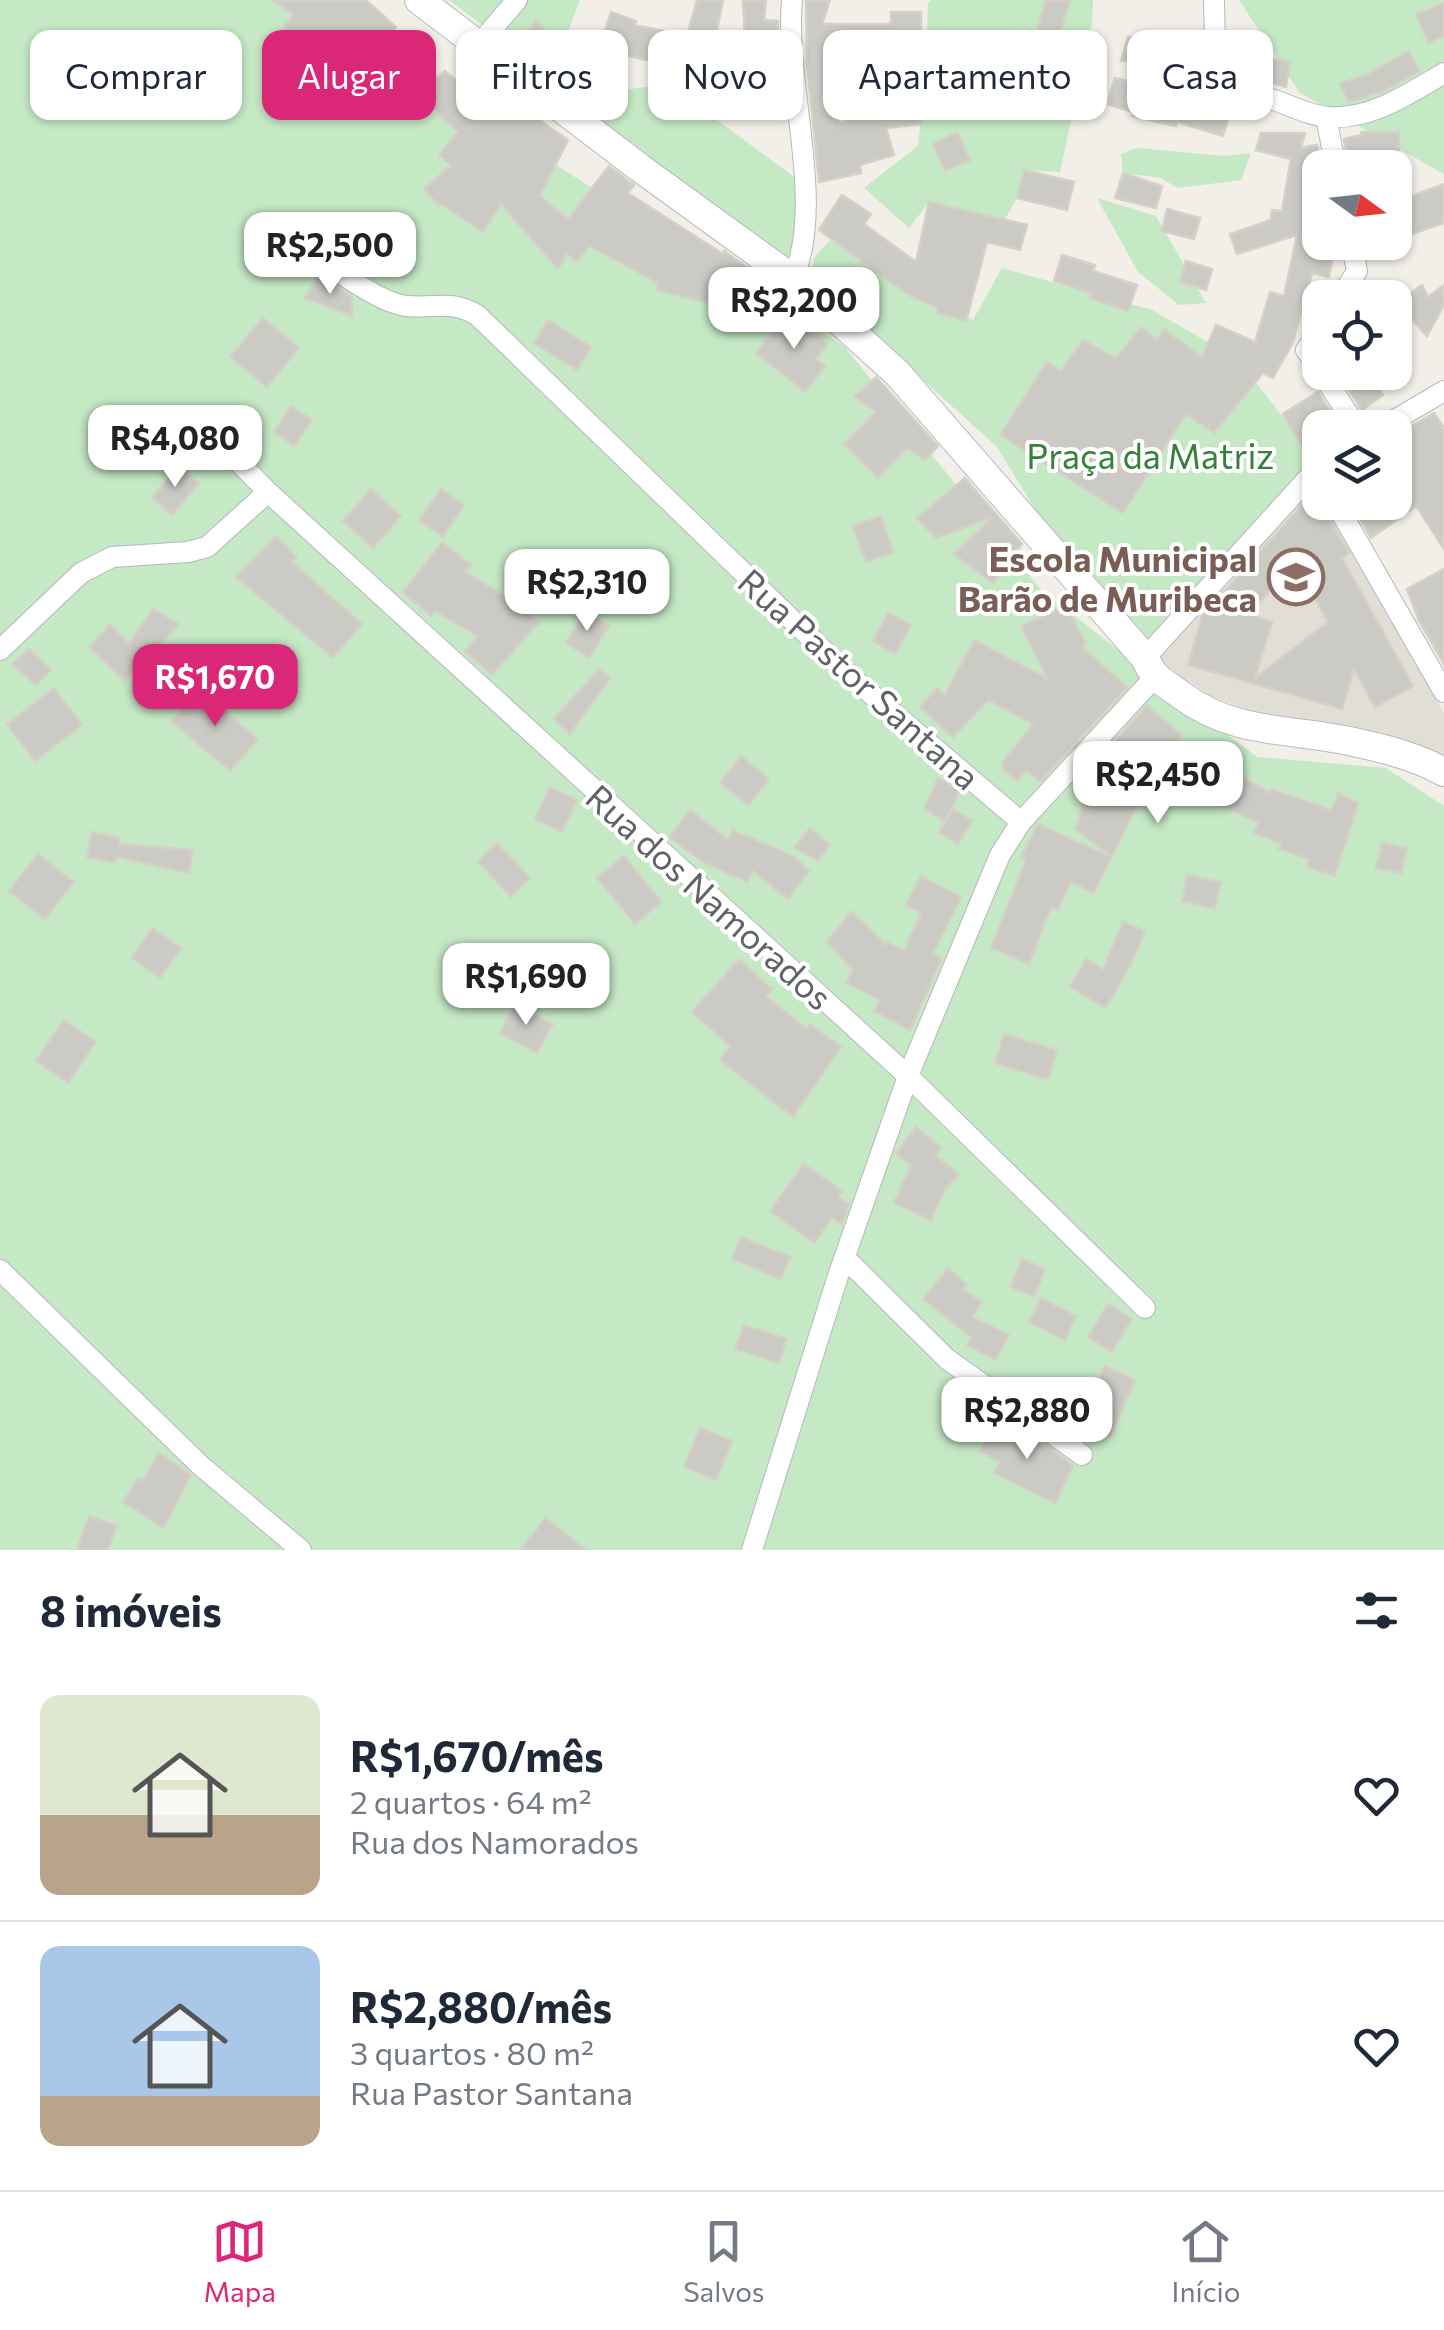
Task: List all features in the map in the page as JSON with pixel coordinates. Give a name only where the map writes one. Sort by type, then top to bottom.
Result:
[{"type":"street","points":[[419,0],[462,30]]},
{"type":"street","points":[[491,30],[517,0]]},
{"type":"street","points":[[792,0],[795,106],[806,189],[804,232],[793,279]]},
{"type":"street","points":[[1214,0],[1220,77],[1326,117],[1364,112],[1396,102],[1444,73]]},
{"type":"street","points":[[1326,117],[1332,150]]},
{"type":"street","points":[[579,120],[793,279],[897,372],[1149,668],[1210,714],[1260,730],[1346,740],[1410,757],[1444,772]]},
{"type":"street","name":"Rua Pastor Santana","points":[[322,262],[387,300],[406,306],[452,304],[477,316],[850,676],[1021,822]]},
{"type":"street","points":[[1412,410],[1444,391]]},
{"type":"street","name":"Rua dos Namorados","points":[[196,418],[268,492],[908,1076],[1145,1308]]},
{"type":"street","points":[[752,1550],[908,1076],[1000,855],[1021,822],[1302,489]]},
{"type":"street","points":[[0,650],[81,573],[112,557],[207,547],[268,492]]},
{"type":"street","points":[[1345,520],[1444,692]]},
{"type":"street","points":[[845,1258],[947,1359],[1082,1455]]},
{"type":"street","points":[[0,1270],[200,1465],[301,1550]]},
{"type":"shaded area","name":"Escola Municipal Barão de Muribeca","points":[[1302,489],[1302,520],[1337,520],[1444,713],[1444,765],[1381,733],[1283,722],[1212,697],[1166,666],[1156,651]]},
{"type":"green space","points":[[0,0],[293,0],[341,30],[262,30],[262,120],[436,120],[436,90],[456,102],[456,120],[484,120],[844,346],[1042,591],[1257,757],[1386,768],[1444,806],[1444,1550],[0,1550]]},
{"type":"green space","points":[[449,0],[580,0],[569,30],[489,30]]},
{"type":"green space","points":[[1093,0],[1092,23],[1090,30],[927,30],[928,3]]},
{"type":"green space","points":[[1239,0],[1444,0],[1444,174],[1412,156],[1412,150],[1401,150],[1300,93],[1273,52],[1273,30],[1259,30]]},
{"type":"green space","points":[[648,87],[648,120],[717,120],[801,182],[794,269],[598,120],[628,120],[628,89]]},
{"type":"green space","points":[[921,120],[1071,120],[1060,172],[1024,170],[1017,198],[1005,219],[929,202],[909,228],[864,188],[918,146]]},
{"type":"green space","points":[[1137,148],[1224,156],[1251,153],[1241,180],[1178,188],[1161,178],[1123,173],[1121,154]]},
{"type":"green space","points":[[1097,198],[1156,216],[1206,303],[1179,305],[1138,272]]},
{"type":"green space","name":"Praça da Matriz","points":[[830,240],[973,320],[1002,268],[1152,310],[1239,360],[1302,442],[1302,478],[1148,639],[1102,601],[1041,519],[997,447],[812,279],[814,258]]},
{"type":"building","points":[[272,0],[366,0],[396,27],[283,30],[293,15]]},
{"type":"building","points":[[697,0],[723,0],[717,30],[689,30]]},
{"type":"building","points":[[743,0],[766,0],[764,20],[778,21],[777,30],[745,30]]},
{"type":"building","points":[[806,0],[830,0],[822,24],[891,24],[891,12],[921,12],[921,30],[823,30],[823,120],[839,123],[921,120],[921,124],[886,128],[894,155],[860,165],[861,173],[819,182],[807,63]]},
{"type":"building","points":[[1046,0],[1070,0],[1061,30],[1037,30]]},
{"type":"building","points":[[1444,3],[1444,36],[1428,43],[1416,14]]},
{"type":"building","points":[[611,12],[636,21],[635,25],[659,30],[648,30],[648,60],[628,56],[628,30],[605,30]]},
{"type":"building","points":[[536,21],[546,30],[529,30]]},
{"type":"building","points":[[1408,51],[1420,71],[1384,91],[1348,102],[1340,83],[1369,74]]},
{"type":"building","points":[[1273,59],[1290,62],[1286,87],[1273,83]]},
{"type":"building","points":[[445,71],[456,80],[456,120],[539,120],[568,140],[540,196],[568,219],[609,166],[634,185],[628,193],[762,278],[750,310],[727,296],[704,302],[657,290],[658,283],[589,246],[577,262],[567,254],[558,269],[501,204],[483,232],[440,207],[424,189],[451,165],[439,155],[458,132],[436,112],[436,76]]},
{"type":"building","points":[[1115,78],[1127,81],[1127,110],[1107,104]]},
{"type":"building","points":[[1150,120],[1228,120],[1223,136],[1177,122],[1176,126]]},
{"type":"building","points":[[957,132],[970,160],[945,171],[933,144]]},
{"type":"building","points":[[1361,132],[1399,132],[1399,150],[1346,150],[1344,139],[1362,135]]},
{"type":"building","points":[[1261,133],[1305,133],[1301,148],[1317,145],[1318,150],[1302,150],[1302,260],[1332,260],[1329,277],[1312,273],[1310,280],[1302,280],[1302,309],[1293,342],[1273,378],[1263,373],[1214,433],[1186,414],[1123,513],[1000,435],[1047,362],[1061,371],[1083,340],[1116,358],[1141,327],[1157,340],[1164,329],[1202,357],[1216,325],[1255,342],[1270,292],[1284,296],[1297,235],[1237,254],[1230,234],[1271,220],[1272,210],[1282,211],[1291,159],[1256,150]]},
{"type":"building","points":[[1024,170],[1074,182],[1067,210],[1017,198]]},
{"type":"building","points":[[1123,173],[1162,186],[1156,208],[1115,198]]},
{"type":"building","points":[[1444,184],[1444,223],[1412,234],[1412,196]]},
{"type":"building","points":[[842,195],[871,214],[864,224],[916,262],[929,202],[1027,225],[1020,250],[987,242],[966,321],[937,313],[938,308],[908,295],[819,230]]},
{"type":"building","points":[[1167,209],[1200,218],[1194,239],[1162,231]]},
{"type":"building","points":[[1062,255],[1095,265],[1093,271],[1137,285],[1128,311],[1054,281]]},
{"type":"building","points":[[1186,261],[1212,269],[1206,290],[1180,282]]},
{"type":"building","points":[[319,276],[352,297],[352,316],[304,298]]},
{"type":"building","points":[[1422,285],[1428,297],[1444,285],[1444,305],[1427,336],[1412,320],[1412,292]]},
{"type":"building","points":[[789,312],[828,344],[816,359],[825,366],[805,392],[756,353]]},
{"type":"building","points":[[263,318],[299,348],[267,387],[230,357]]},
{"type":"building","points":[[548,320],[591,347],[577,370],[534,343]]},
{"type":"building","points":[[876,377],[938,446],[925,460],[907,448],[878,478],[844,444],[876,412],[854,397]]},
{"type":"building","points":[[1349,390],[1379,390],[1383,395],[1362,410]]},
{"type":"building","points":[[1318,392],[1329,410],[1302,410],[1302,446],[1283,414]]},
{"type":"building","points":[[291,406],[312,420],[294,446],[274,432]]},
{"type":"building","points":[[1434,413],[1444,428],[1444,549],[1416,506],[1412,509],[1412,426]]},
{"type":"building","points":[[179,466],[199,483],[172,515],[152,498]]},
{"type":"building","points":[[965,478],[1022,544],[993,583],[954,554],[993,517],[936,538],[917,518]]},
{"type":"building","points":[[371,489],[401,516],[373,548],[343,521]]},
{"type":"building","points":[[441,489],[464,505],[443,537],[419,520]]},
{"type":"building","points":[[1302,506],[1302,520],[1330,520],[1349,553],[1342,558],[1413,686],[1375,707],[1354,669],[1342,709],[1188,665],[1202,616]],"holes":[[[1294,560],[1328,622],[1255,678],[1272,622],[1251,614]]]},
{"type":"building","points":[[881,516],[893,553],[866,562],[853,526]]},
{"type":"building","points":[[1361,520],[1396,520],[1371,538]]},
{"type":"building","points":[[276,536],[297,557],[292,562],[362,624],[333,658],[236,577]]},
{"type":"building","points":[[442,542],[471,565],[465,572],[517,603],[539,622],[492,675],[465,651],[478,636],[435,611],[431,616],[403,592]]},
{"type":"building","points":[[1444,569],[1444,664],[1419,621],[1407,589]]},
{"type":"building","points":[[1065,606],[1086,643],[1082,647],[1127,687],[1040,782],[1026,770],[1017,781],[1003,769],[1003,761],[1033,724],[988,700],[953,737],[920,707],[937,688],[945,695],[974,640],[1048,679],[1021,626]]},
{"type":"building","points":[[153,609],[179,624],[125,681],[89,647],[110,625],[129,643]]},
{"type":"building","points":[[586,611],[609,626],[589,658],[566,643]]},
{"type":"building","points":[[888,613],[911,625],[895,654],[873,641]]},
{"type":"building","points":[[29,649],[51,670],[36,685],[12,664]]},
{"type":"building","points":[[599,669],[610,678],[570,734],[554,719]]},
{"type":"building","points":[[202,686],[258,739],[230,771],[172,722]]},
{"type":"building","points":[[54,688],[82,725],[35,761],[7,724]]},
{"type":"building","points":[[1147,706],[1182,735],[1178,740],[1270,793],[1272,789],[1331,810],[1339,794],[1358,803],[1335,876],[1307,867],[1309,859],[1279,849],[1281,844],[1254,833],[1258,823],[1152,775],[1094,893],[1071,882],[1058,910],[1051,906],[1029,964],[991,948],[1026,860],[1021,857],[1038,824],[1111,857],[1076,829],[1084,800],[1094,802],[1124,756],[1111,745]]},
{"type":"building","points":[[741,756],[769,779],[749,805],[720,783]]},
{"type":"building","points":[[938,778],[961,789],[945,822],[924,808]]},
{"type":"building","points":[[550,787],[577,800],[562,832],[535,819]]},
{"type":"building","points":[[953,809],[972,821],[958,844],[939,832]]},
{"type":"building","points":[[690,810],[728,840],[732,830],[795,857],[809,871],[788,899],[753,871],[748,882],[704,863],[669,837]]},
{"type":"building","points":[[810,828],[830,845],[818,860],[794,848]]},
{"type":"building","points":[[92,832],[120,838],[119,844],[193,850],[189,873],[116,857],[115,863],[87,857]]},
{"type":"building","points":[[497,843],[530,878],[511,897],[478,861]]},
{"type":"building","points":[[1382,843],[1407,848],[1401,873],[1376,868]]},
{"type":"building","points":[[38,854],[74,882],[45,919],[9,891]]},
{"type":"building","points":[[624,856],[661,902],[635,924],[597,878]]},
{"type":"building","points":[[1187,875],[1221,882],[1215,909],[1182,901]]},
{"type":"building","points":[[921,876],[961,897],[933,954],[942,958],[910,1030],[874,1011],[880,1000],[846,983],[853,970],[827,942],[851,911],[886,945],[887,942],[904,951],[921,913],[906,905]]},
{"type":"building","points":[[1123,922],[1145,931],[1106,1008],[1070,987],[1086,959],[1103,969]]},
{"type":"building","points":[[152,928],[181,948],[160,978],[132,958]]},
{"type":"building","points":[[739,959],[772,989],[766,996],[807,1029],[810,1024],[841,1047],[793,1117],[720,1060],[730,1046],[692,1012]]},
{"type":"building","points":[[515,1004],[553,1024],[537,1053],[500,1033]]},
{"type":"building","points":[[64,1020],[96,1042],[68,1083],[36,1061]]},
{"type":"building","points":[[1004,1034],[1057,1050],[1048,1080],[995,1063]]},
{"type":"building","points":[[916,1127],[941,1147],[935,1155],[959,1174],[944,1191],[931,1220],[894,1203],[911,1165],[896,1153]]},
{"type":"building","points":[[804,1164],[842,1191],[838,1197],[849,1204],[842,1224],[832,1218],[814,1243],[770,1211]]},
{"type":"building","points":[[741,1237],[790,1257],[781,1279],[732,1259]]},
{"type":"building","points":[[1022,1259],[1045,1269],[1034,1297],[1011,1287]]},
{"type":"building","points":[[948,1268],[966,1284],[963,1289],[982,1302],[972,1317],[1009,1335],[996,1360],[967,1345],[971,1337],[923,1299]]},
{"type":"building","points":[[1041,1298],[1076,1316],[1065,1340],[1029,1322]]},
{"type":"building","points":[[1108,1304],[1132,1319],[1112,1352],[1088,1337]]},
{"type":"building","points":[[744,1325],[787,1339],[779,1363],[735,1349]]},
{"type":"building","points":[[1105,1366],[1135,1380],[1110,1436],[1080,1423]]},
{"type":"building","points":[[994,1422],[1049,1448],[1073,1466],[1055,1503],[994,1473],[1000,1462],[979,1452]]},
{"type":"building","points":[[700,1428],[732,1441],[716,1480],[684,1466]]},
{"type":"building","points":[[159,1453],[191,1475],[164,1528],[123,1502],[138,1478],[143,1481]]},
{"type":"building","points":[[89,1516],[117,1526],[108,1550],[77,1550]]},
{"type":"building","points":[[546,1518],[586,1550],[520,1550]]},
{"type":"place","name":"Escola Municipal Barão de Muribeca","points":[[1296,577]]}]
